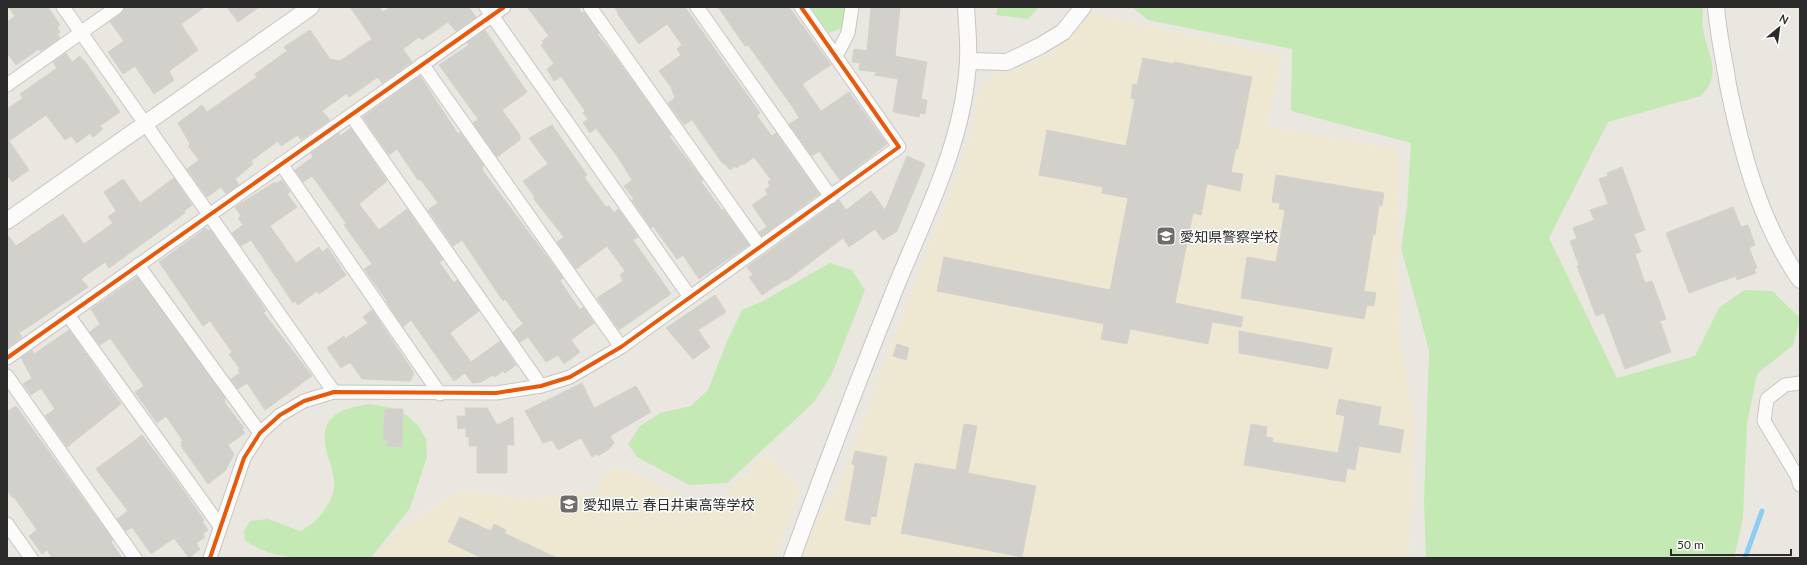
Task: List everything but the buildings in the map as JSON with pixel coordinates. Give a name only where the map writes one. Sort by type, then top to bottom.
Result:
[{"type":"street","points":[[63,7],[334,392]]},
{"type":"street","points":[[8,81],[81,33],[117,7]]},
{"type":"street","points":[[7,221],[310,7]]},
{"type":"street","points":[[7,358],[422,64],[489,11],[504,7]]},
{"type":"street","points":[[590,7],[760,247]]},
{"type":"street","points":[[697,7],[831,197]]},
{"type":"street","points":[[210,558],[244,458],[260,433],[280,415],[304,401],[334,392],[440,394],[496,393],[541,386],[570,377],[621,346],[899,147],[801,7]]},
{"type":"street","points":[[836,56],[848,33],[852,7]]},
{"type":"street","points":[[792,558],[844,418],[903,266],[931,203],[951,147],[964,98],[968,61],[966,7]]},
{"type":"street","points":[[968,61],[1007,62],[1040,46],[1062,32],[1083,7]]},
{"type":"street","points":[[1716,7],[1730,92],[1747,167],[1762,210],[1784,257],[1800,280]]},
{"type":"street","points":[[489,11],[690,297]]},
{"type":"street","points":[[422,64],[621,346]]},
{"type":"street","points":[[351,115],[541,386]]},
{"type":"street","points":[[281,164],[440,394]]},
{"type":"street","points":[[138,265],[260,433]]},
{"type":"street","points":[[68,315],[220,526]]},
{"type":"street","points":[[7,376],[135,558]]},
{"type":"street","points":[[1800,383],[1785,385],[1767,399],[1764,421],[1797,476],[1800,486]]},
{"type":"street","points":[[7,524],[31,558]]},
{"type":"shaded area","name":"愛知県警察学校","points":[[1091,13],[1282,56],[1267,126],[1398,149],[1399,336],[1415,424],[1409,558],[802,558],[805,539],[841,482],[912,289],[954,184],[968,142],[981,86],[992,76],[1023,67],[1048,55],[1073,34]]},
{"type":"shaded area","name":"愛知県立 春日井東高等学校","points":[[767,453],[800,489],[775,558],[375,558],[395,533],[461,490],[525,499],[594,492],[614,465],[708,508]]},
{"type":"green space","points":[[810,7],[845,7],[842,28],[829,33]]},
{"type":"green space","points":[[998,7],[1039,7],[1028,19],[996,15]]},
{"type":"green space","points":[[1132,7],[1703,7],[1703,29],[1713,72],[1708,88],[1701,96],[1608,122],[1549,238],[1617,378],[1695,356],[1719,308],[1744,290],[1772,291],[1800,318],[1793,345],[1757,374],[1747,424],[1743,519],[1734,558],[1426,558],[1424,502],[1429,350],[1401,248],[1407,207],[1411,143],[1291,111],[1292,49],[1148,20]]},
{"type":"green space","points":[[830,263],[852,270],[865,290],[832,374],[814,402],[727,483],[689,485],[637,457],[628,444],[640,426],[660,413],[691,406],[708,390],[728,339],[742,310],[763,301]]},
{"type":"green space","points":[[368,404],[389,407],[408,416],[419,427],[426,439],[427,457],[410,508],[371,558],[322,559],[288,557],[257,548],[245,540],[244,531],[250,521],[268,519],[300,531],[308,527],[317,519],[328,504],[334,490],[333,476],[325,444],[327,425],[331,418],[338,413],[356,406]]},
{"type":"waterway","points":[[1745,558],[1762,511]]},
{"type":"cycle path","points":[[7,358],[504,7]]},
{"type":"cycle path","points":[[210,558],[244,458],[260,433],[280,415],[304,401],[334,392],[496,393],[541,386],[570,377],[621,347],[899,147],[801,7]]},
{"type":"place","name":"愛知県警察学校","points":[[1166,236]]},
{"type":"place","name":"愛知県立 春日井東高等学校","points":[[569,504]]}]
